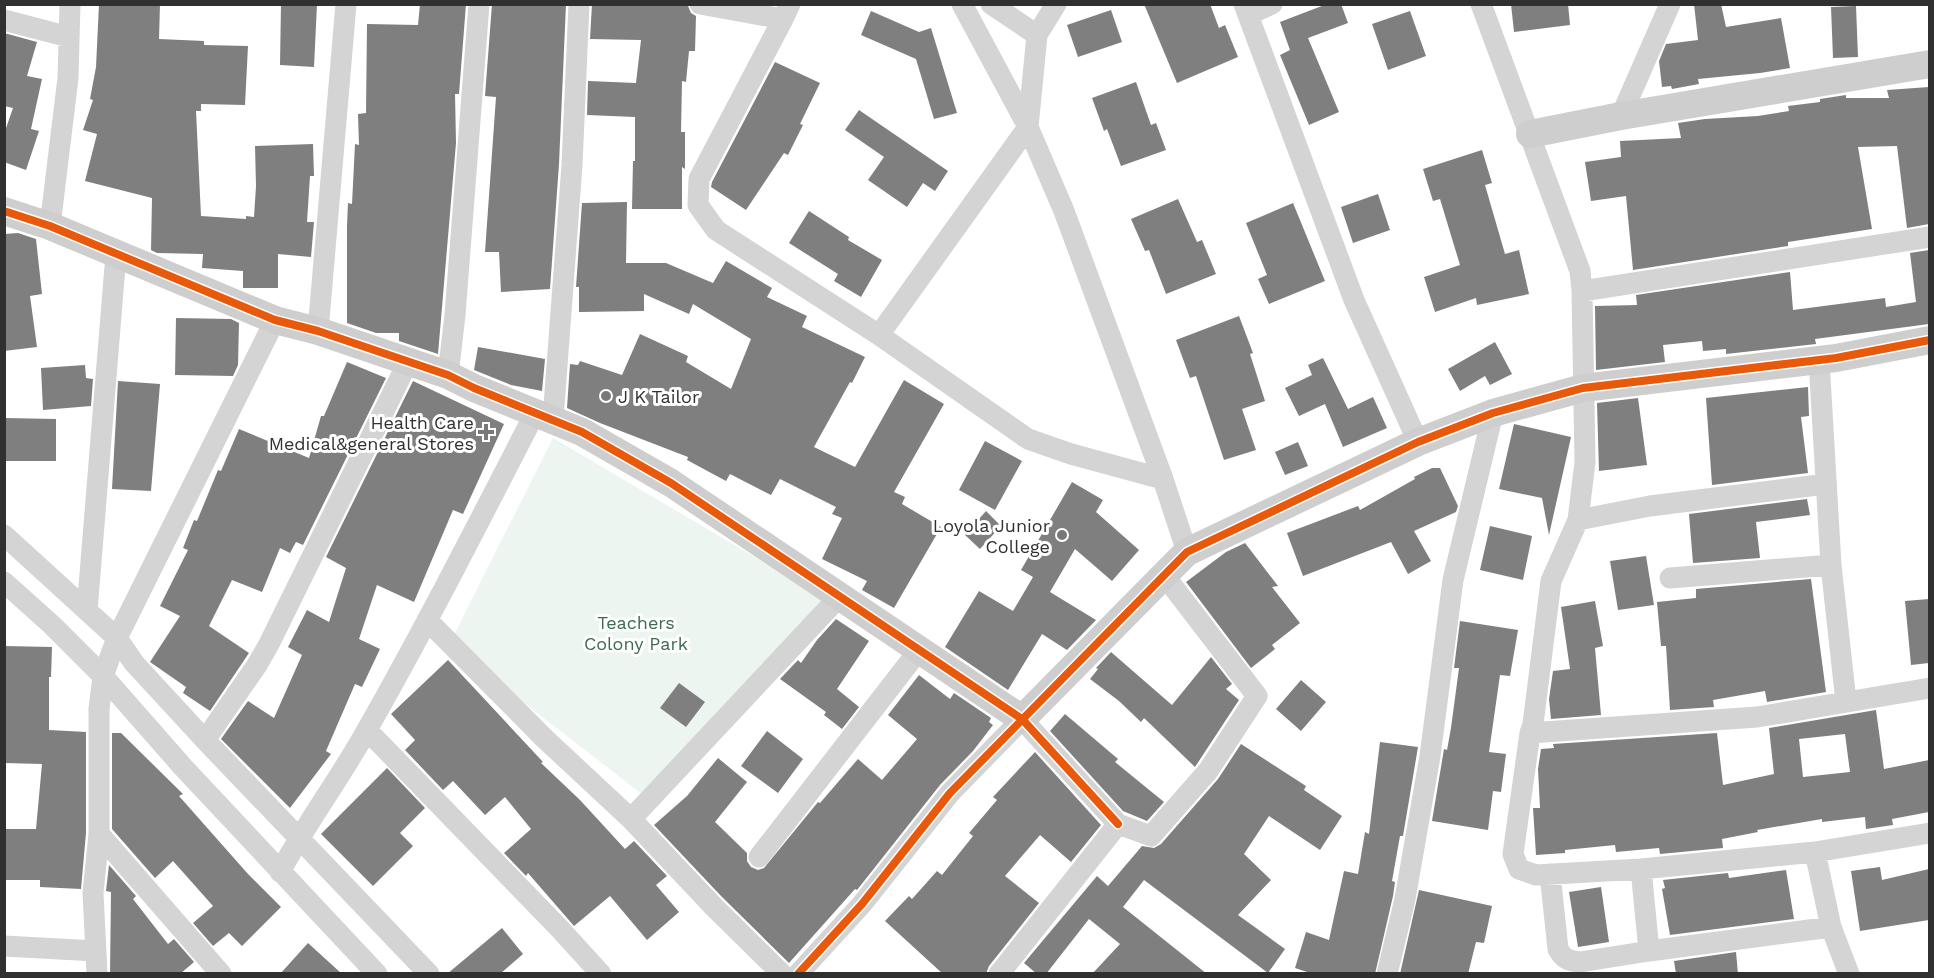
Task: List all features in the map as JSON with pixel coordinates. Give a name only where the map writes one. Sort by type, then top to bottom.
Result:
[{"type":"street","points":[[50,226],[68,78],[70,4]]},
{"type":"street","points":[[318,331],[346,4]]},
{"type":"street","points":[[448,375],[455,315],[479,4]]},
{"type":"street","points":[[280,872],[367,730],[544,416],[572,165],[579,4]]},
{"type":"street","points":[[700,4],[787,12],[699,178],[698,205],[716,230],[879,335],[1028,439],[1071,454],[1163,479]]},
{"type":"street","points":[[962,4],[1028,127],[1064,210],[1163,479],[1187,552]]},
{"type":"street","points":[[991,4],[1037,35]]},
{"type":"street","points":[[879,335],[1028,127],[1037,35],[1056,4]]},
{"type":"street","points":[[1272,4],[1246,10],[1354,300],[1418,442]]},
{"type":"street","points":[[1481,4],[1580,271],[1582,291],[1585,462],[1578,520],[1551,581],[1533,724],[1513,854],[1519,868],[1536,875],[1641,869],[1815,852],[1929,833]]},
{"type":"street","points":[[1620,116],[1670,4]]},
{"type":"street","points":[[4,20],[69,37]]},
{"type":"street","points":[[1530,134],[1620,116],[1929,64]]},
{"type":"street","points":[[4,211],[50,226],[275,320],[318,331],[448,375],[582,432],[671,483],[1022,719],[1118,824],[1151,836],[1208,771],[1257,696],[1164,575]]},
{"type":"street","points":[[1582,291],[1929,237]]},
{"type":"street","points":[[87,611],[116,254]]},
{"type":"street","points":[[97,974],[93,893],[99,834],[99,708],[103,676],[117,638],[275,320]]},
{"type":"street","points":[[798,974],[862,904],[950,792],[1187,552],[1418,442],[1493,413],[1583,388],[1819,360],[1929,340]]},
{"type":"street","points":[[1819,360],[1831,565],[1846,702]]},
{"type":"street","points":[[205,740],[269,644],[408,362]]},
{"type":"street","points":[[1387,974],[1405,899],[1430,756],[1453,580],[1493,413]]},
{"type":"street","points":[[1578,520],[1650,506],[1827,484]]},
{"type":"street","points":[[4,535],[117,638],[134,663],[205,740],[429,974]]},
{"type":"street","points":[[1670,578],[1831,565]]},
{"type":"street","points":[[4,582],[52,625],[103,676],[182,766],[377,974]]},
{"type":"street","points":[[631,819],[840,596]]},
{"type":"street","points":[[427,620],[544,738],[631,819],[713,906],[782,974]]},
{"type":"street","points":[[759,857],[919,650]]},
{"type":"street","points":[[1530,733],[1757,717],[1929,688]]},
{"type":"street","points":[[367,730],[601,974]]},
{"type":"street","points":[[999,974],[1118,824]]},
{"type":"street","points":[[99,834],[221,974]]},
{"type":"street","points":[[1815,852],[1831,927],[1849,974]]},
{"type":"street","points":[[1641,869],[1649,951]]},
{"type":"street","points":[[1550,874],[1558,949],[1562,956],[1570,962],[1831,927]]},
{"type":"street","points":[[4,946],[96,951]]},
{"type":"green space","name":"Teachers Colony Park","points":[[553,438],[826,599],[656,805],[449,645]]},
{"type":"building","points":[[99,4],[160,4],[159,39],[204,41],[204,45],[248,46],[245,105],[201,104],[201,111],[196,111],[201,216],[246,219],[246,216],[254,217],[255,146],[313,144],[314,176],[310,176],[307,222],[314,222],[311,257],[278,254],[278,288],[243,288],[243,271],[202,268],[203,254],[157,253],[151,250],[152,198],[85,181],[97,134],[83,130],[93,100],[90,99],[96,67]]},
{"type":"building","points":[[281,4],[317,4],[314,67],[280,65]]},
{"type":"building","points":[[420,4],[466,4],[459,94],[455,94],[456,143],[438,354],[399,341],[399,333],[376,333],[347,323],[348,203],[352,204],[355,144],[359,145],[358,114],[366,113],[367,24],[418,25]]},
{"type":"building","points":[[492,4],[566,4],[559,164],[550,289],[501,292],[499,252],[485,252],[496,97],[485,96]]},
{"type":"building","points":[[592,4],[688,6],[691,13],[696,16],[695,51],[689,51],[686,82],[682,81],[681,132],[685,132],[685,169],[682,167],[682,209],[632,209],[635,117],[587,115],[588,81],[636,83],[641,40],[590,39]]},
{"type":"building","points":[[1144,4],[1210,4],[1219,28],[1225,25],[1238,57],[1177,83]]},
{"type":"building","points":[[1327,4],[1341,4],[1348,23],[1308,38],[1339,112],[1309,125],[1280,55],[1290,50],[1280,22]]},
{"type":"building","points":[[1511,4],[1568,4],[1570,25],[1514,32]]},
{"type":"building","points":[[1694,4],[1721,4],[1726,27],[1781,18],[1790,68],[1698,79],[1699,84],[1672,89],[1671,86],[1662,87],[1659,61],[1666,44],[1698,40]]},
{"type":"building","points":[[1856,6],[1858,57],[1833,58],[1831,7]]},
{"type":"building","points":[[1111,10],[1122,42],[1078,57],[1067,25]]},
{"type":"building","points":[[871,11],[919,32],[931,28],[957,113],[934,119],[916,59],[861,35]]},
{"type":"building","points":[[1410,11],[1426,56],[1388,70],[1372,24]]},
{"type":"building","points":[[4,33],[37,42],[27,76],[42,79],[31,129],[39,131],[26,170],[4,162],[4,134],[13,108],[4,106]]},
{"type":"building","points":[[775,62],[820,83],[788,155],[784,153],[746,210],[711,187]]},
{"type":"building","points":[[1136,82],[1151,125],[1156,123],[1166,150],[1121,166],[1107,129],[1104,131],[1092,98]]},
{"type":"building","points":[[1929,87],[1929,224],[1907,228],[1897,146],[1858,147],[1872,229],[1788,242],[1788,246],[1633,270],[1626,196],[1591,201],[1585,162],[1621,157],[1620,141],[1681,138],[1678,123],[1789,111],[1788,106],[1820,102],[1820,99],[1846,95],[1846,98],[1889,98],[1887,90]]},
{"type":"building","points":[[859,110],[948,171],[935,191],[923,183],[907,207],[868,180],[884,157],[845,130]]},
{"type":"building","points":[[1482,150],[1492,183],[1485,185],[1505,254],[1519,250],[1529,294],[1477,305],[1476,298],[1435,312],[1424,277],[1460,265],[1440,199],[1433,201],[1423,169]]},
{"type":"building","points":[[1378,194],[1390,230],[1353,243],[1341,207]]},
{"type":"building","points":[[1178,199],[1197,242],[1202,240],[1216,274],[1166,294],[1149,250],[1145,251],[1131,219]]},
{"type":"building","points":[[627,202],[626,263],[666,263],[713,283],[726,261],[772,288],[767,297],[807,316],[802,327],[865,357],[814,447],[855,467],[904,380],[944,404],[894,492],[905,497],[902,504],[941,527],[894,608],[862,590],[867,581],[822,559],[842,518],[832,514],[836,507],[780,479],[771,495],[730,474],[726,481],[687,460],[688,457],[567,408],[570,364],[578,365],[580,361],[622,375],[640,334],[688,356],[686,362],[731,389],[751,339],[693,304],[689,314],[644,294],[644,311],[579,312],[579,287],[576,287],[582,203]]},
{"type":"building","points":[[1293,203],[1325,281],[1269,304],[1258,279],[1267,275],[1246,223]]},
{"type":"building","points":[[809,211],[849,237],[848,240],[882,260],[861,297],[834,281],[838,274],[789,243]]},
{"type":"building","points":[[18,233],[36,239],[42,294],[30,296],[37,347],[4,351],[4,234]]},
{"type":"building","points":[[1929,250],[1929,324],[1815,339],[1816,344],[1726,354],[1726,349],[1703,351],[1702,341],[1663,345],[1665,362],[1596,370],[1595,306],[1637,305],[1636,295],[1790,272],[1793,310],[1885,298],[1886,307],[1916,302],[1910,253]]},
{"type":"building","points":[[1239,316],[1253,353],[1250,354],[1265,401],[1242,409],[1256,450],[1224,460],[1196,376],[1190,378],[1176,340]]},
{"type":"building","points":[[176,318],[231,319],[239,323],[238,365],[233,376],[175,375]]},
{"type":"building","points":[[1495,342],[1512,374],[1490,385],[1485,376],[1460,391],[1448,369]]},
{"type":"building","points":[[478,347],[545,359],[542,391],[511,385],[474,370]]},
{"type":"building","points":[[1323,358],[1348,409],[1373,397],[1387,428],[1343,447],[1325,404],[1299,416],[1285,388],[1312,375],[1308,365]]},
{"type":"building","points":[[347,362],[386,378],[303,545],[296,542],[290,553],[280,548],[262,592],[232,580],[209,626],[249,653],[210,711],[183,693],[186,687],[150,662],[180,616],[160,606],[188,550],[183,548],[194,520],[197,521],[218,470],[221,471],[239,429],[309,458],[321,416],[324,416]]},
{"type":"building","points":[[85,365],[86,378],[93,379],[91,406],[43,410],[41,368]]},
{"type":"building","points":[[118,381],[160,384],[151,491],[112,489]]},
{"type":"building","points":[[413,381],[504,424],[463,514],[453,510],[414,602],[377,585],[359,639],[380,649],[362,687],[355,684],[326,751],[331,754],[290,808],[221,739],[248,701],[274,718],[302,655],[288,647],[307,610],[329,622],[346,568],[326,557]]},
{"type":"building","points":[[1808,387],[1809,416],[1801,417],[1808,473],[1712,485],[1706,398]]},
{"type":"building","points":[[1638,398],[1647,465],[1599,471],[1597,403]]},
{"type":"building","points":[[4,418],[56,419],[56,461],[4,461]]},
{"type":"building","points":[[1514,424],[1571,437],[1549,535],[1542,498],[1499,489]]},
{"type":"building","points":[[985,441],[1022,461],[995,510],[959,490]]},
{"type":"building","points":[[1298,442],[1308,466],[1285,475],[1275,452]]},
{"type":"building","points":[[1432,468],[1440,468],[1458,506],[1456,512],[1414,531],[1431,561],[1408,574],[1391,542],[1303,576],[1287,533],[1358,506],[1360,510]]},
{"type":"building","points":[[1072,482],[1103,500],[1096,512],[1139,550],[1112,581],[1075,549],[1050,592],[1096,620],[1067,650],[1042,634],[1008,690],[945,647],[979,591],[1013,611],[1033,577],[1021,570]]},
{"type":"building","points":[[1807,499],[1810,515],[1756,522],[1760,558],[1693,563],[1689,514]]},
{"type":"building","points":[[986,511],[1001,526],[980,549],[965,535]]},
{"type":"building","points":[[1490,526],[1532,536],[1523,580],[1480,570]]},
{"type":"building","points":[[1245,543],[1278,586],[1272,587],[1300,623],[1272,645],[1275,649],[1251,668],[1186,582],[1226,552]]},
{"type":"building","points":[[1646,556],[1654,605],[1618,610],[1610,561]]},
{"type":"building","points":[[1811,579],[1826,692],[1767,702],[1765,691],[1713,700],[1714,707],[1670,710],[1666,646],[1661,646],[1657,602],[1696,598],[1696,589]]},
{"type":"building","points":[[1929,599],[1929,663],[1911,665],[1905,601]]},
{"type":"building","points":[[1595,601],[1603,646],[1595,648],[1601,715],[1551,719],[1549,699],[1553,671],[1570,669],[1561,607]]},
{"type":"building","points":[[836,619],[869,641],[837,689],[859,707],[842,729],[824,715],[826,712],[780,679],[798,660],[801,663]]},
{"type":"building","points":[[1460,621],[1518,630],[1510,676],[1500,675],[1489,752],[1506,754],[1501,792],[1493,791],[1488,830],[1432,821],[1444,749],[1447,750],[1451,728],[1459,668],[1454,668]]},
{"type":"building","points":[[4,646],[52,647],[51,677],[49,677],[49,730],[86,732],[86,833],[81,889],[40,887],[40,880],[4,880],[4,829],[36,829],[42,764],[4,763]]},
{"type":"building","points":[[1111,652],[1172,705],[1211,657],[1232,684],[1226,689],[1239,700],[1195,767],[1144,718],[1141,722],[1119,701],[1090,679],[1098,669],[1096,668]]},
{"type":"building","points":[[448,660],[543,762],[541,763],[580,800],[625,849],[634,841],[667,876],[656,885],[679,912],[647,940],[610,896],[574,926],[528,873],[526,876],[504,853],[531,829],[505,797],[485,815],[453,781],[443,790],[405,750],[415,740],[391,714]]},
{"type":"building","points":[[919,675],[950,699],[954,693],[991,718],[989,722],[993,725],[973,751],[940,785],[857,890],[855,889],[789,963],[654,825],[687,796],[718,758],[747,782],[715,822],[747,853],[747,861],[751,867],[758,870],[764,868],[818,802],[820,803],[858,759],[882,780],[917,739],[888,715]]},
{"type":"building","points":[[1301,680],[1326,702],[1301,731],[1276,709]]},
{"type":"building","points":[[679,683],[705,702],[686,727],[660,708]]},
{"type":"building","points":[[1876,710],[1884,769],[1929,760],[1929,812],[1892,819],[1893,825],[1866,829],[1865,817],[1822,822],[1822,819],[1757,830],[1758,832],[1722,839],[1723,848],[1660,854],[1659,848],[1616,852],[1615,845],[1536,855],[1533,808],[1540,808],[1538,769],[1541,749],[1554,748],[1553,744],[1717,733],[1723,785],[1774,774],[1769,728]],"holes":[[[1845,734],[1850,772],[1803,777],[1799,739]]]},
{"type":"building","points":[[1065,714],[1118,759],[1115,762],[1164,802],[1147,821],[1123,811],[1050,731]]},
{"type":"building","points":[[767,731],[803,759],[778,793],[741,766]]},
{"type":"building","points":[[112,733],[121,733],[183,794],[179,796],[248,874],[281,907],[242,946],[229,933],[213,946],[193,923],[213,906],[173,861],[155,878],[112,829]]},
{"type":"building","points":[[1380,742],[1418,747],[1403,836],[1400,836],[1392,881],[1395,882],[1393,896],[1375,974],[1313,974],[1295,968],[1306,932],[1329,940],[1344,871],[1358,874],[1365,832],[1369,834]]},
{"type":"building","points":[[1241,744],[1306,786],[1304,790],[1342,816],[1320,850],[1269,816],[1244,854],[1271,880],[1238,915],[1285,949],[1268,973],[1144,880],[1123,907],[1207,974],[1092,974],[1120,944],[1089,919],[1046,974],[1037,974],[1024,963],[1097,876],[1108,886],[1142,846],[1154,848],[1161,844],[1218,779]]},
{"type":"building","points":[[1035,752],[1101,825],[1071,862],[1040,835],[1005,876],[1039,903],[989,966],[986,974],[943,974],[885,921],[909,896],[912,899],[937,871],[942,875],[973,836],[969,833],[997,800],[993,797]]},
{"type":"building","points":[[387,768],[425,808],[400,833],[413,846],[373,886],[321,834]]},
{"type":"building","points":[[109,865],[136,896],[133,899],[168,944],[174,939],[194,962],[180,974],[110,974],[111,892],[106,891]]},
{"type":"building","points":[[1880,867],[1882,880],[1929,869],[1929,920],[1860,931],[1851,871]]},
{"type":"building","points":[[1786,870],[1794,919],[1670,935],[1662,889],[1665,888],[1663,880],[1728,873],[1729,878]]},
{"type":"building","points":[[1601,887],[1609,942],[1578,947],[1569,892]]},
{"type":"building","points":[[1419,890],[1492,906],[1484,943],[1476,942],[1468,974],[1400,974]]},
{"type":"building","points":[[502,928],[523,954],[500,974],[447,974]]},
{"type":"building","points":[[308,943],[342,974],[280,974]]},
{"type":"building","points":[[1736,952],[1738,974],[1676,974],[1674,961]]},
{"type":"cycle path","points":[[4,211],[50,226],[275,320],[318,331],[448,375],[582,432],[671,483],[1022,719],[1118,824]]},
{"type":"cycle path","points":[[798,974],[862,904],[950,793],[1187,552],[1418,442],[1493,413],[1583,388],[1836,358],[1930,340]]},
{"type":"place","name":"J K Tailor","points":[[606,396]]},
{"type":"place","name":"Health Care Medical&general Stores","points":[[486,432]]},
{"type":"place","name":"Loyola Junior College","points":[[1062,535]]}]
